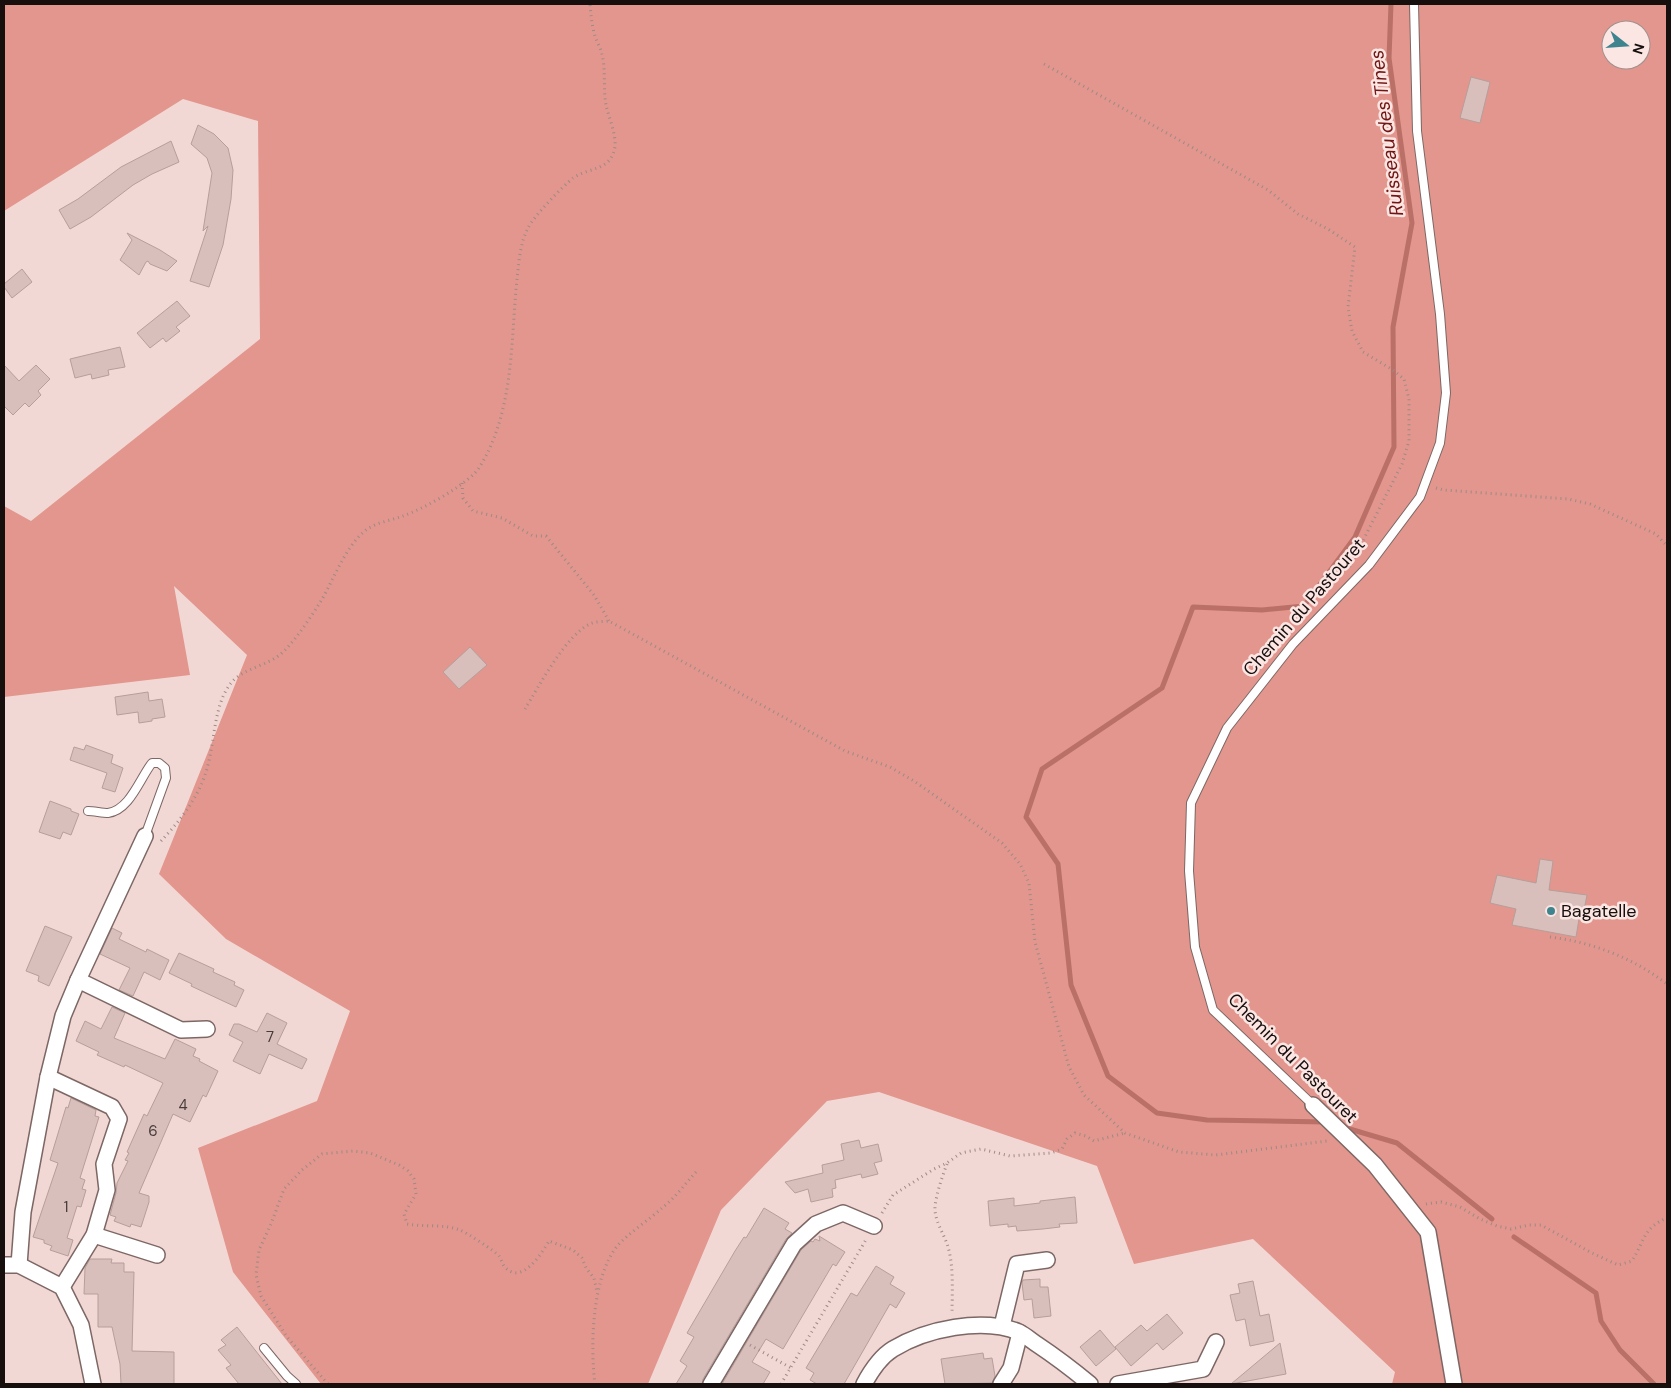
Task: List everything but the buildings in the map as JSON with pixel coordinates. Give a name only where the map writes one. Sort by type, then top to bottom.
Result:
[{"type":"street","points":[[93,1384],[81,1325],[62,1287],[11,1265],[23,1212],[48,1077],[63,1016],[78,980],[150,841]]},
{"type":"street","points":[[78,980],[181,1030],[207,1029]]},
{"type":"street","points":[[48,1077],[112,1107],[119,1119],[104,1164],[106,1190],[94,1235],[62,1287]]},
{"type":"street","name":"Chemin du Pastouret","points":[[1313,1105],[1375,1166],[1428,1232],[1454,1384]]},
{"type":"street","points":[[711,1384],[794,1244],[816,1224],[843,1213],[874,1226]]},
{"type":"street","points":[[94,1235],[157,1255]]},
{"type":"street","points":[[1002,1326],[1016,1264],[1046,1260]]},
{"type":"street","points":[[864,1384],[871,1370],[892,1350],[924,1334],[964,1326],[1002,1326],[1020,1333],[1059,1359],[1090,1384]]},
{"type":"street","points":[[1001,1384],[1011,1368],[1020,1333]]},
{"type":"street","points":[[1118,1384],[1203,1369],[1216,1342]]},
{"type":"lane","name":"Chemin du Pastouret","points":[[1313,1105],[1214,1010],[1195,947],[1189,871],[1191,803],[1227,728],[1293,644],[1369,564],[1420,497],[1426,486],[1440,443],[1446,393],[1440,314],[1417,131],[1414,4]]},
{"type":"lane","points":[[88,811],[108,813],[117,810],[128,800],[152,763],[159,764],[164,768],[166,778],[150,841]]},
{"type":"lane","points":[[264,1348],[296,1384]]},
{"type":"path","points":[[150,841],[175,826],[195,796],[206,774],[223,696],[232,681],[282,654],[320,602],[351,546],[368,529],[414,512],[436,500],[476,473],[484,460],[494,439],[505,403],[512,353],[521,249],[528,228],[541,210],[574,177],[604,166],[611,159],[615,144],[606,103],[602,52],[594,31],[590,4]]},
{"type":"path","points":[[1044,64],[1268,190],[1298,214],[1328,229],[1356,247],[1348,307],[1352,331],[1364,352],[1404,379],[1409,399],[1409,441],[1402,464],[1346,572]]},
{"type":"path","points":[[462,483],[463,498],[473,511],[502,518],[532,536],[546,536],[594,595],[609,621],[845,751],[890,767],[914,781],[1002,843],[1020,864],[1029,883],[1035,942],[1068,1068],[1084,1095],[1126,1133],[1179,1152],[1216,1154],[1348,1138]]},
{"type":"path","points":[[1426,486],[1444,490],[1568,499],[1590,504],[1656,534],[1667,546]]},
{"type":"path","points":[[525,709],[560,654],[578,631],[592,622],[609,621]]},
{"type":"path","points":[[1550,937],[1613,952],[1654,974],[1667,984]]},
{"type":"path","points":[[781,1384],[893,1195],[961,1153],[980,1149],[1010,1156],[1050,1153],[1062,1149],[1067,1139],[1075,1133],[1086,1136],[1094,1141],[1126,1133]]},
{"type":"path","points":[[328,1384],[287,1337],[261,1296],[256,1275],[259,1250],[284,1189],[302,1170],[322,1154],[353,1151],[370,1153],[399,1165],[408,1171],[414,1179],[416,1194],[404,1214],[407,1224],[441,1226],[461,1231],[499,1256],[504,1266],[512,1272],[523,1271],[536,1261],[549,1241],[573,1250],[582,1258],[586,1268],[594,1278],[597,1292]]},
{"type":"path","points":[[947,1163],[935,1207],[937,1221],[948,1248],[951,1271],[952,1328]]},
{"type":"path","points":[[595,1384],[594,1329],[597,1292],[606,1263],[619,1244],[665,1206],[696,1172]]},
{"type":"path","points":[[1414,1214],[1427,1203],[1441,1202],[1460,1206],[1480,1219],[1511,1230],[1529,1225],[1542,1225],[1618,1265],[1632,1261],[1647,1232],[1654,1223],[1667,1218]]},
{"type":"path","points":[[739,1339],[791,1368]]},
{"type":"shaded area","points":[[4,4],[1667,4],[1667,1384],[1392,1384],[1395,1372],[1253,1239],[1134,1264],[1097,1166],[879,1092],[827,1101],[721,1210],[648,1384],[321,1384],[233,1272],[198,1148],[317,1101],[350,1011],[226,939],[159,874],[247,655],[174,586],[190,675],[4,697],[4,506],[31,521],[260,339],[258,121],[183,99],[4,211]]},
{"type":"waterway","name":"Ruisseau des Tines","points":[[1325,1122],[1207,1120],[1157,1113],[1108,1076],[1071,985],[1058,864],[1026,817],[1042,769],[1162,688],[1193,607],[1262,610],[1304,606],[1355,537],[1394,447],[1393,327],[1412,223],[1389,58],[1391,4]]},
{"type":"waterway","name":"Ruisseau des Tines","points":[[1343,1127],[1397,1143],[1492,1219]]},
{"type":"waterway","name":"Ruisseau des Tines","points":[[1514,1237],[1596,1293],[1601,1321],[1620,1350],[1654,1384]]},
{"type":"place","name":"Bagatelle","points":[[1551,911]]}]
